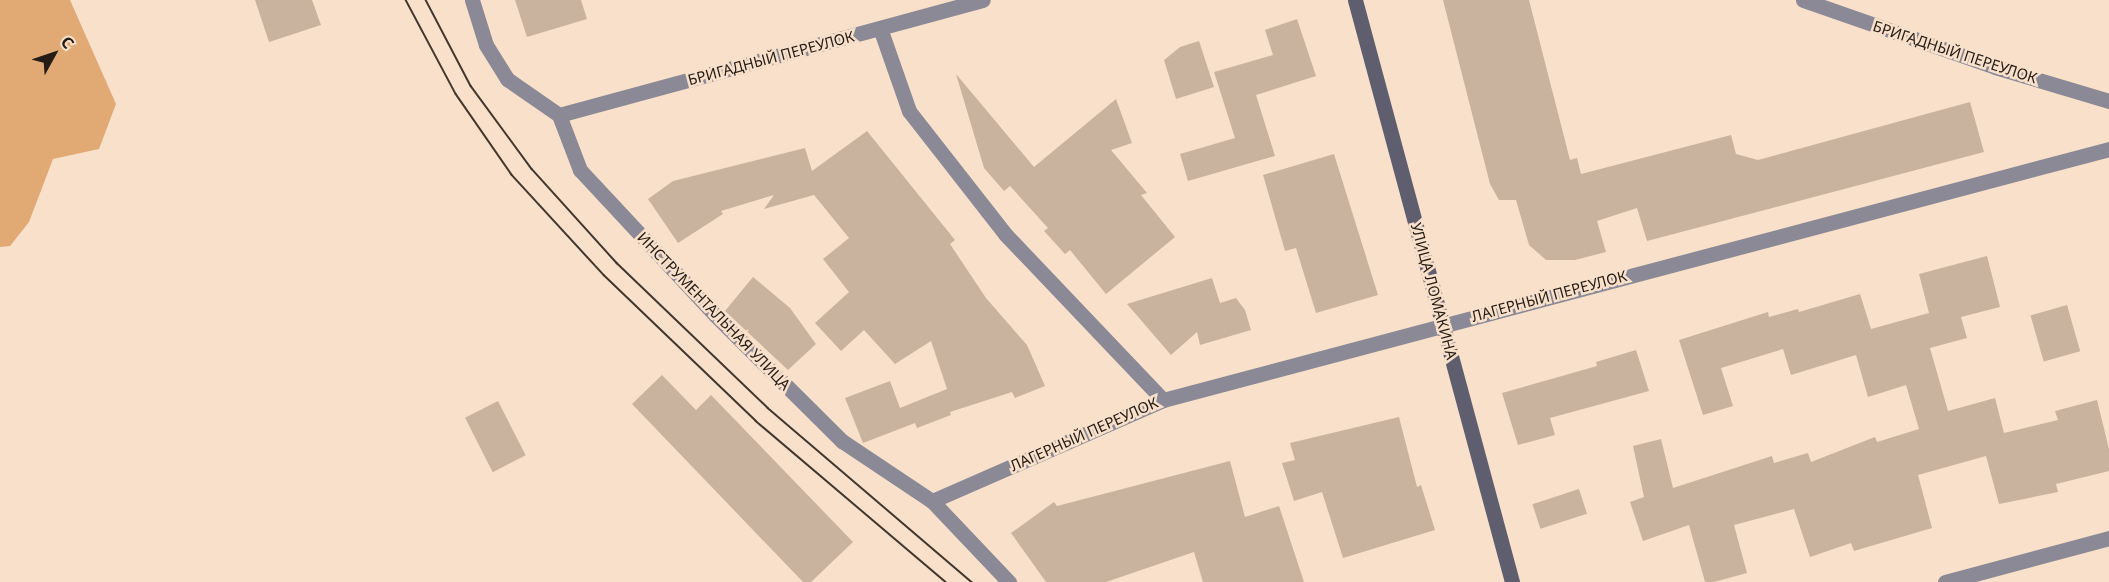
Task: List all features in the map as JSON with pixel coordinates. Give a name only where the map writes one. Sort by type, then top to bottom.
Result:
[{"type":"main road","name":"УЛИЦА ЛОМАКИНА","points":[[1355,0],[1512,582]]},
{"type":"street","points":[[472,0],[486,45],[507,79],[559,115]]},
{"type":"street","name":"БРИГАДНЫЙ ПЕРЕУЛОК","points":[[559,115],[982,0]]},
{"type":"street","name":"БРИГАДНЫЙ ПЕРЕУЛОК","points":[[1803,0],[1995,67],[2109,100]]},
{"type":"street","points":[[880,28],[909,111],[1006,235],[1163,400]]},
{"type":"street","name":"ИНСТРУМЕНТАЛЬНАЯ УЛИЦА","points":[[559,115],[580,170],[715,315],[842,441],[932,501],[1009,582]]},
{"type":"street","name":"ЛАГЕРНЫЙ ПЕРЕУЛОК","points":[[932,501],[1163,400],[2109,148]]},
{"type":"street","points":[[1945,582],[2109,538]]},
{"type":"shaded area","points":[[0,0],[70,0],[116,104],[99,149],[53,159],[29,222],[10,246],[0,247]]},
{"type":"building","points":[[255,0],[312,0],[321,25],[269,42]]},
{"type":"building","points":[[515,0],[581,0],[587,19],[527,37]]},
{"type":"building","points":[[1443,0],[1529,0],[1570,160],[1577,158],[1581,174],[1731,135],[1736,154],[1758,160],[1970,102],[1984,152],[1647,241],[1637,208],[1597,221],[1606,252],[1575,260],[1546,260],[1529,245],[1516,200],[1499,200],[1490,184]]},
{"type":"building","points":[[1297,19],[1316,76],[1256,95],[1275,156],[1188,181],[1180,154],[1235,138],[1214,72],[1273,55],[1265,30]]},
{"type":"building","points":[[1199,41],[1214,87],[1176,99],[1164,60],[1180,47]]},
{"type":"building","points":[[956,74],[1034,167],[1116,99],[1132,143],[1111,150],[1147,193],[1141,195],[1175,237],[1106,294],[1070,250],[1065,254],[1044,231],[1048,228],[1010,186],[1004,191],[984,168]]},
{"type":"building","points":[[867,131],[955,240],[950,244],[986,298],[1027,345],[1045,386],[1015,398],[1012,392],[950,412],[951,415],[917,428],[915,423],[863,443],[845,398],[890,381],[900,408],[947,389],[931,341],[895,364],[864,330],[841,351],[815,323],[849,292],[823,259],[849,238],[814,195],[764,209],[774,195],[721,211],[723,214],[678,243],[648,199],[673,181],[805,148],[812,171]]},
{"type":"building","points":[[1334,154],[1378,295],[1316,313],[1296,248],[1285,251],[1263,175]]},
{"type":"building","points":[[1987,256],[2000,307],[1961,317],[1967,338],[1930,348],[1948,411],[1995,398],[2004,433],[2058,420],[2055,411],[2097,400],[2109,449],[2109,471],[2056,484],[2058,492],[1999,504],[1986,456],[1918,475],[1932,528],[1854,551],[1851,543],[1810,557],[1794,509],[1734,525],[1747,573],[1714,582],[1705,582],[1689,525],[1643,541],[1630,502],[1644,497],[1633,446],[1661,439],[1673,488],[1772,456],[1774,463],[1808,453],[1811,462],[1875,437],[1877,442],[1919,429],[1906,385],[1868,397],[1856,355],[1791,375],[1783,349],[1721,368],[1733,406],[1703,415],[1679,340],[1768,312],[1769,317],[1798,309],[1799,312],[1860,294],[1871,329],[1929,313],[1919,274]]},
{"type":"building","points":[[753,277],[790,308],[816,344],[788,370],[725,311]]},
{"type":"building","points":[[1212,278],[1220,303],[1236,298],[1245,310],[1251,330],[1200,345],[1197,332],[1171,355],[1127,304]]},
{"type":"building","points":[[2067,305],[2080,351],[2044,362],[2030,315]]},
{"type":"building","points":[[1636,350],[1649,391],[1550,418],[1555,435],[1518,445],[1502,393],[1597,366],[1596,362]]},
{"type":"building","points":[[662,375],[696,410],[711,395],[853,542],[811,582],[803,582],[632,404]]},
{"type":"building","points":[[498,401],[526,455],[493,472],[465,418]]},
{"type":"building","points":[[1399,417],[1417,487],[1421,485],[1435,530],[1343,558],[1322,492],[1294,501],[1282,463],[1295,460],[1290,443]]},
{"type":"building","points":[[1230,461],[1245,517],[1279,506],[1304,582],[1203,582],[1194,552],[1106,582],[1046,582],[1011,533],[1054,502],[1057,506]]},
{"type":"building","points":[[1579,489],[1587,514],[1540,529],[1532,504]]},
{"type":"tram line","points":[[406,0],[456,94],[512,175],[604,275],[756,421],[946,582]]},
{"type":"tram line","points":[[426,0],[471,86],[532,169],[617,263],[768,408],[972,582]]}]
